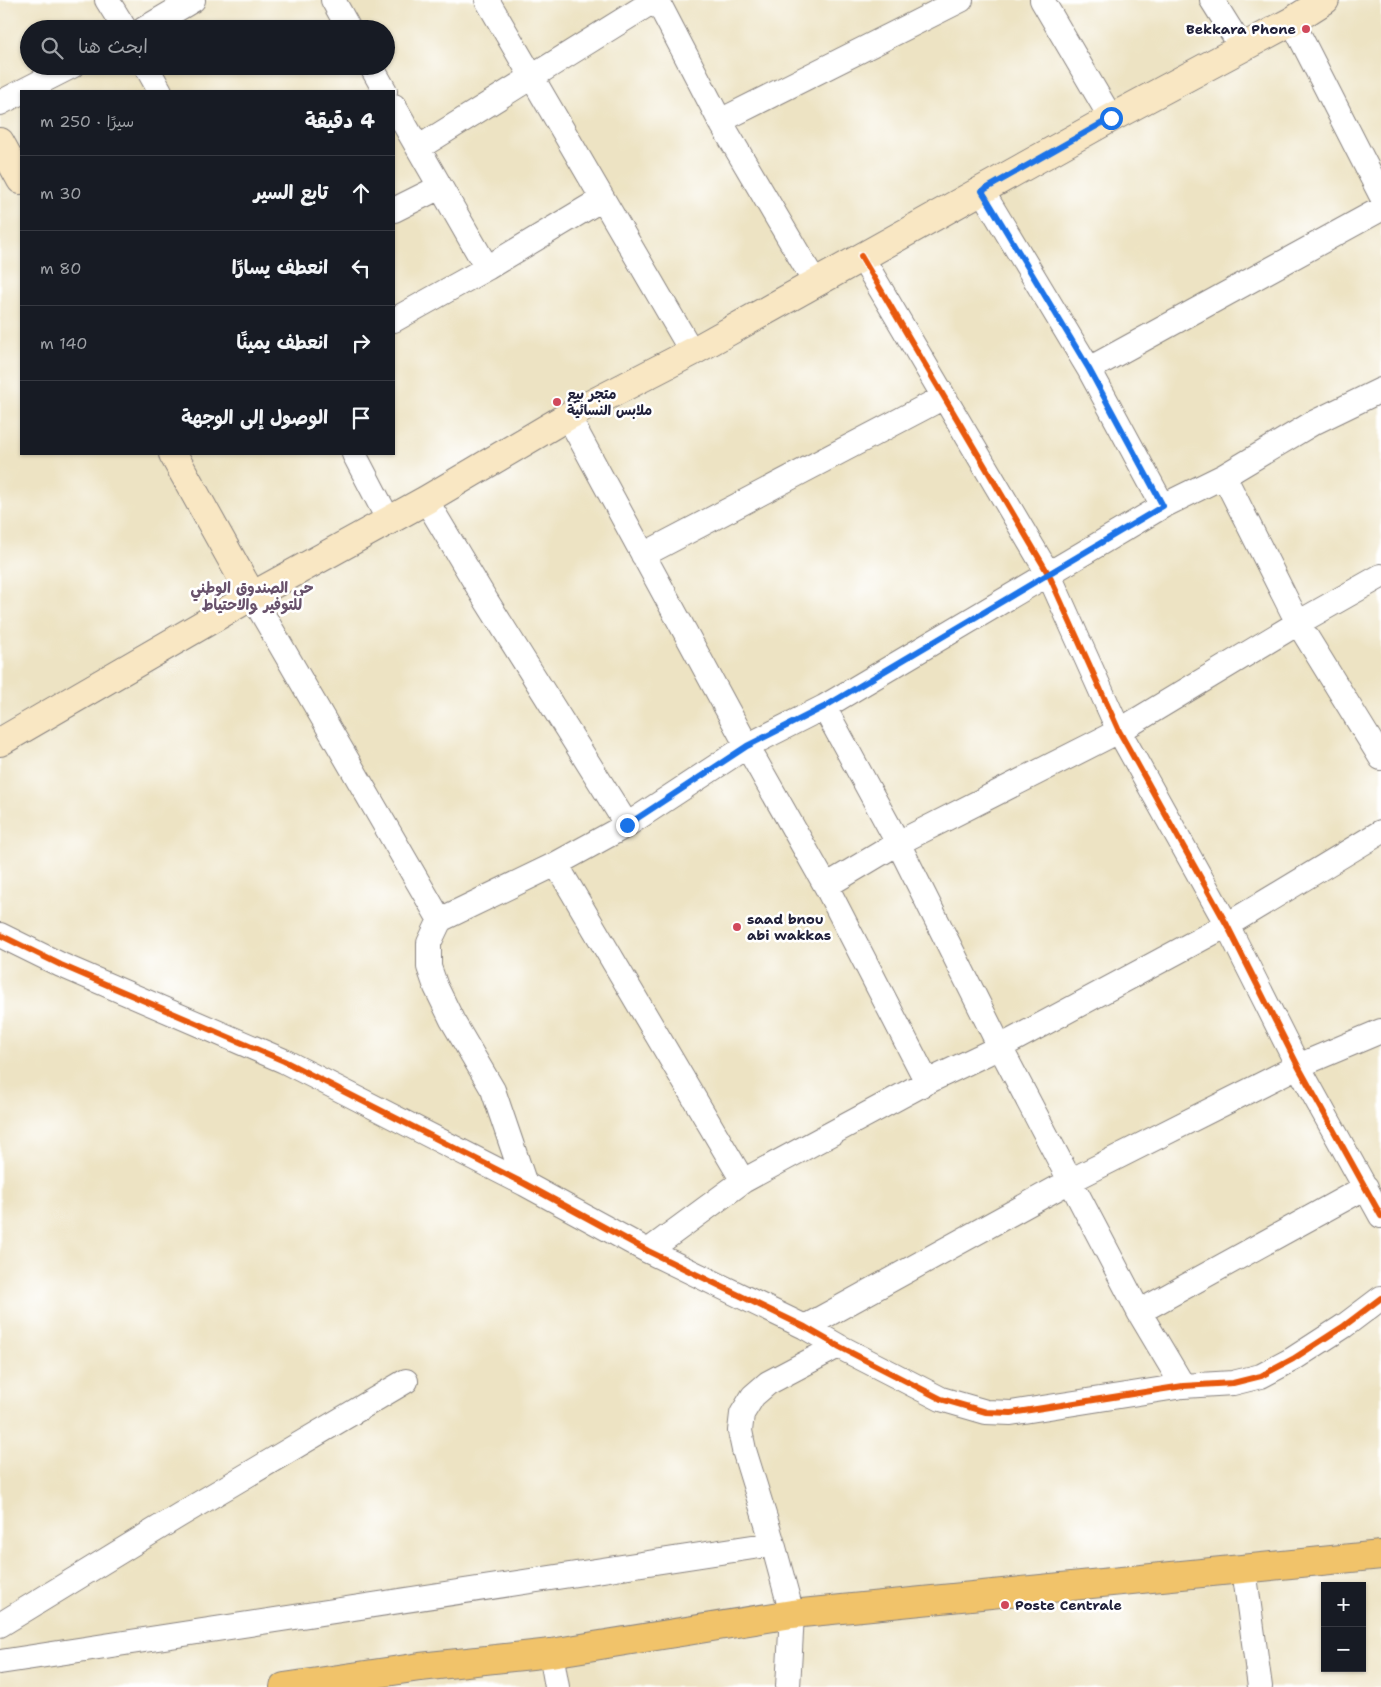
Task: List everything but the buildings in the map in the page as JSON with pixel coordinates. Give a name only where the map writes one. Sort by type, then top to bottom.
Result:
[{"type":"main road","points":[[0,742],[252,596],[426,500],[568,416],[692,352],[816,284],[862,256],[1111,118],[1292,21],[1325,0]]},
{"type":"main road","points":[[0,142],[20,178]]},
{"type":"main road","points":[[174,455],[252,596]]},
{"type":"main road","points":[[284,1687],[420,1667],[551,1653],[792,1614],[1381,1555]]},
{"type":"street","points":[[107,0],[119,20]]},
{"type":"street","points":[[159,20],[192,0]]},
{"type":"street","points":[[333,0],[344,20]]},
{"type":"street","points":[[487,0],[692,352]]},
{"type":"street","points":[[418,148],[656,0],[720,121],[816,284]]},
{"type":"street","points":[[720,121],[961,0]]},
{"type":"street","points":[[1042,0],[1111,118]]},
{"type":"street","points":[[1212,0],[1242,48]]},
{"type":"street","points":[[1292,21],[1381,195]]},
{"type":"street","points":[[26,90],[55,75]]},
{"type":"street","points":[[151,75],[159,90]]},
{"type":"street","points":[[376,75],[384,90]]},
{"type":"street","points":[[0,103],[20,93]]},
{"type":"street","points":[[395,108],[487,268]]},
{"type":"street","points":[[395,210],[440,187]]},
{"type":"street","points":[[982,191],[1089,369],[1163,506]]},
{"type":"street","points":[[395,319],[487,268],[602,199]]},
{"type":"street","points":[[1089,369],[1381,209]]},
{"type":"street","points":[[862,256],[1049,574],[1119,731],[1227,925],[1298,1066],[1381,1216]]},
{"type":"street","points":[[525,1184],[494,1090],[452,1020],[429,968],[429,943],[440,920],[556,864],[627,825],[747,746],[824,707],[1163,506],[1224,476],[1313,423],[1381,390]]},
{"type":"street","points":[[643,554],[944,397]]},
{"type":"street","points":[[568,416],[747,746],[826,886],[927,1082]]},
{"type":"street","points":[[355,455],[389,521]]},
{"type":"street","points":[[1224,476],[1298,623],[1381,758]]},
{"type":"street","points":[[426,500],[489,606],[627,825]]},
{"type":"street","points":[[826,886],[898,843],[1119,731],[1298,623],[1381,576]]},
{"type":"street","points":[[252,596],[440,920]]},
{"type":"street","points":[[824,707],[898,843],[1000,1047],[1139,1312],[1183,1386]]},
{"type":"street","points":[[648,1250],[743,1181],[927,1082],[1000,1047],[1227,925],[1381,832]]},
{"type":"street","points":[[556,864],[743,1181]]},
{"type":"street","points":[[0,935],[61,965],[284,1061],[525,1184],[648,1250],[805,1327],[941,1399],[986,1412],[1011,1413],[1183,1386],[1233,1382],[1261,1376],[1293,1359],[1344,1326],[1381,1298]]},
{"type":"street","points":[[805,1327],[1070,1181],[1298,1066],[1381,1031]]},
{"type":"street","points":[[1139,1312],[1366,1187]]},
{"type":"street","points":[[788,1687],[792,1614],[744,1450],[740,1431],[742,1414],[753,1396],[768,1383],[838,1346]]},
{"type":"street","points":[[0,1625],[178,1516],[406,1381]]},
{"type":"street","points":[[0,1662],[773,1544]]},
{"type":"street","points":[[1244,1570],[1260,1687]]},
{"type":"street","points":[[551,1653],[557,1687]]},
{"type":"cycle path","points":[[861,256],[1049,575],[1119,731],[1227,925],[1298,1066],[1381,1216]]},
{"type":"cycle path","points":[[0,935],[61,965],[284,1061],[525,1184],[648,1251],[805,1327],[941,1399],[986,1412],[1011,1413],[1183,1386],[1233,1383],[1261,1376],[1293,1359],[1344,1326],[1381,1298]]},
{"type":"place","name":"Bekkara Phone","points":[[1306,29]]},
{"type":"place","name":"متجر بيع ملابس النسائية","points":[[557,402]]},
{"type":"place","name":"saad bnou abi wakkas","points":[[737,927]]},
{"type":"place","name":"Poste Centrale","points":[[1005,1605]]},
{"type":"district","name":"حي الصندوق الوطني للتوفير والاحتياط","points":[[252,596]]},
{"type":"route","points":[[627,825],[747,746],[824,707],[1163,506],[1089,369],[982,191],[1111,118]]}]
